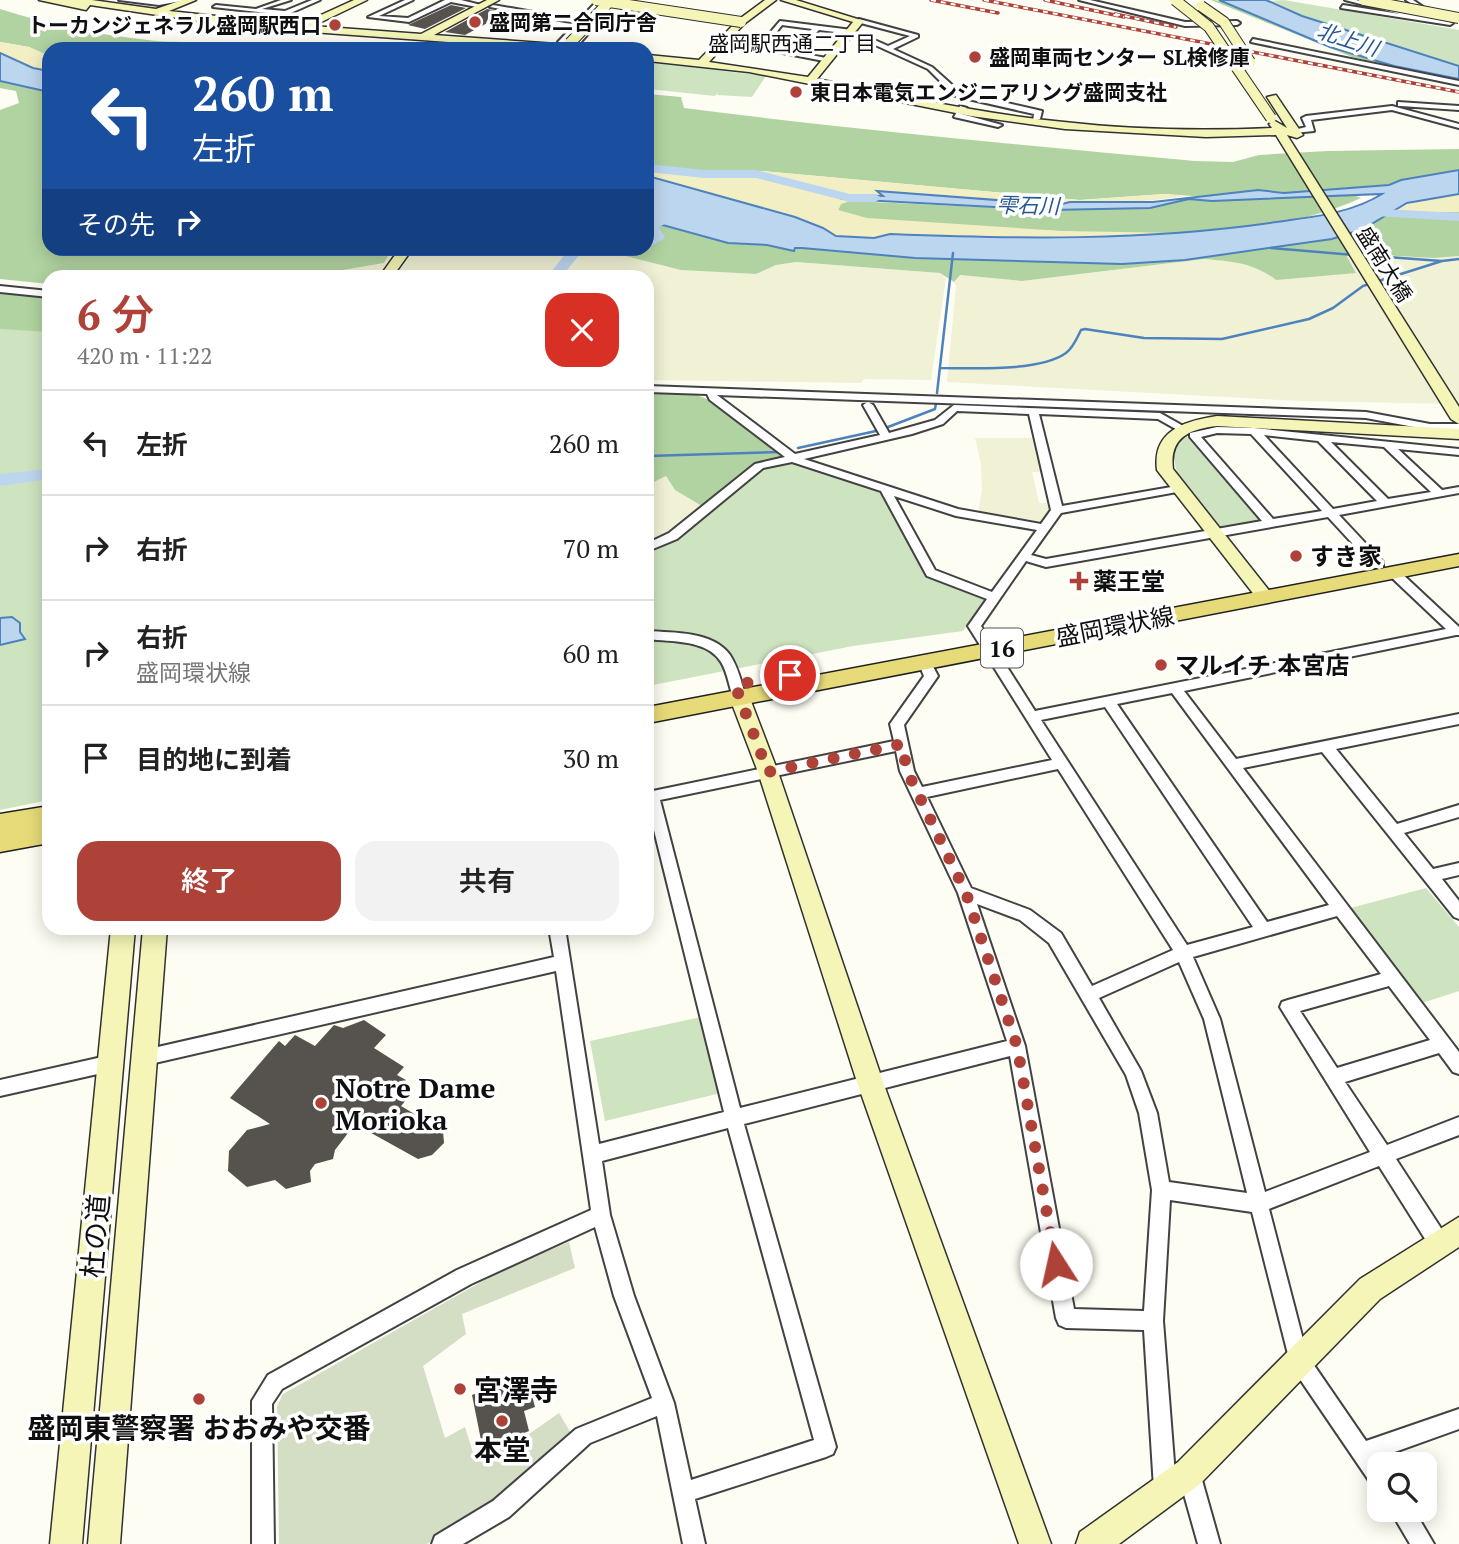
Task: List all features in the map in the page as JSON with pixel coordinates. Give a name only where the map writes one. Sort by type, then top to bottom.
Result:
[{"type":"main road","name":"盛岡環状線","points":[[1387,569],[1459,549]]},
{"type":"main road","name":"盛岡環状線","points":[[654,713],[737,691],[1387,569],[1459,560]]},
{"type":"main road","name":"盛岡環状線","points":[[654,700],[737,691],[923,662],[985,645]]},
{"type":"main road","points":[[0,824],[42,816]]},
{"type":"main road","points":[[0,842],[42,834]]},
{"type":"street","points":[[44,0],[296,30],[451,42]]},
{"type":"street","points":[[72,0],[149,14],[191,0]]},
{"type":"street","points":[[122,0],[159,3],[184,0]]},
{"type":"street","points":[[240,0],[216,7],[286,13],[317,0]]},
{"type":"street","points":[[251,10],[288,0]]},
{"type":"street","points":[[296,30],[362,0]]},
{"type":"street","points":[[410,0],[371,17],[409,20],[451,0],[490,4],[579,22]]},
{"type":"street","points":[[704,61],[741,22],[771,0]]},
{"type":"street","points":[[786,0],[916,36],[889,48]]},
{"type":"street","points":[[1082,0],[1185,24],[1237,23]]},
{"type":"street","points":[[1175,0],[1209,27],[1288,139]]},
{"type":"street","points":[[1189,0],[1224,22],[1258,75]]},
{"type":"street","points":[[1379,0],[1419,11],[1450,23],[1343,7],[1355,0],[1455,15]]},
{"type":"street","points":[[1355,0],[1455,15]]},
{"type":"street","points":[[1409,0],[1419,11]]},
{"type":"street","points":[[562,42],[579,22],[606,1],[741,22]]},
{"type":"street","points":[[579,42],[606,1]]},
{"type":"street","points":[[568,42],[606,1]]},
{"type":"street","points":[[418,39],[490,4]]},
{"type":"street","points":[[813,78],[859,21]]},
{"type":"street","points":[[829,60],[760,48],[780,23],[852,32],[930,68],[957,94],[1037,112],[1039,113],[1036,119]]},
{"type":"street","points":[[791,53],[817,28]]},
{"type":"street","points":[[418,39],[472,42]]},
{"type":"street","points":[[1253,41],[1459,83]]},
{"type":"street","points":[[654,57],[704,61],[813,78],[1022,121],[1116,130],[1288,139]]},
{"type":"street","name":"盛南大橋","points":[[1265,86],[1294,131],[1288,139]]},
{"type":"street","points":[[1380,108],[1376,105],[1459,108]]},
{"type":"street","points":[[1288,139],[1294,131],[1311,129],[1306,118],[1380,108],[1403,110],[1459,126]]},
{"type":"street","points":[[961,110],[1036,119],[1288,139]]},
{"type":"street","points":[[961,110],[957,115],[998,125]]},
{"type":"street","name":"盛南大橋","points":[[1288,139],[1459,395]]},
{"type":"street","name":"盛南大橋","points":[[1288,139],[1459,419]]},
{"type":"street","points":[[0,289],[42,293]]},
{"type":"street","points":[[654,389],[1353,414],[1430,427],[1459,427]]},
{"type":"street","points":[[711,392],[714,398],[796,460],[956,512],[1045,528]]},
{"type":"street","points":[[868,405],[886,437]]},
{"type":"street","points":[[654,544],[673,536],[759,466],[771,461],[796,460],[939,422],[954,408],[1160,416],[1181,429]]},
{"type":"street","points":[[1033,411],[1057,510]]},
{"type":"street","points":[[1261,593],[1177,489],[1165,470],[1164,444],[1181,429],[1217,421],[1320,437],[1459,452]]},
{"type":"street","points":[[1257,428],[1329,512],[1457,633]]},
{"type":"street","points":[[1271,524],[1194,435],[1217,430],[1257,428],[1459,435]]},
{"type":"street","points":[[1320,437],[1386,503]]},
{"type":"street","points":[[1386,444],[1440,494]]},
{"type":"street","points":[[1177,489],[1057,510],[974,626],[1183,953],[1212,1019],[1298,1359],[1367,1460]]},
{"type":"street","points":[[1025,557],[1046,563],[1459,490]]},
{"type":"street","points":[[886,491],[932,573],[994,597]]},
{"type":"street","points":[[1034,716],[1457,633]]},
{"type":"street","points":[[654,636],[699,642],[716,648],[726,659],[768,772],[870,1082],[1035,1544]]},
{"type":"street","points":[[923,662],[931,676],[897,724],[907,771],[966,893],[1017,1046],[1066,1318],[1153,1321]]},
{"type":"street","points":[[1175,688],[1459,1066]]},
{"type":"street","points":[[1108,701],[1263,929]]},
{"type":"street","points":[[1233,765],[1459,719]]},
{"type":"street","points":[[654,795],[902,744]]},
{"type":"street","points":[[1325,747],[1459,912]]},
{"type":"street","points":[[918,793],[1062,763]]},
{"type":"street","points":[[654,811],[734,1118],[826,1447],[685,1492]]},
{"type":"street","points":[[1393,831],[1459,811]]},
{"type":"street","points":[[1430,876],[1459,869]]},
{"type":"street","points":[[966,893],[1025,915],[1055,938],[1133,1071],[1148,1113],[1161,1190],[1153,1321],[1177,1480],[1209,1544]]},
{"type":"street","points":[[1089,995],[1183,953],[1339,909]]},
{"type":"street","name":"杜の道","points":[[66,1544],[122,935]]},
{"type":"street","name":"杜の道","points":[[104,1544],[155,935]]},
{"type":"street","points":[[558,935],[594,1154],[601,1215],[624,1296],[664,1403],[694,1544]]},
{"type":"street","points":[[146,1057],[563,961]]},
{"type":"street","points":[[1092,1544],[1177,1480],[1370,1289],[1449,1237],[1383,1155],[1288,1007],[1393,978]]},
{"type":"street","points":[[1335,1077],[1442,1044]]},
{"type":"street","points":[[594,1154],[1017,1046]]},
{"type":"street","points":[[0,1088],[111,1063]]},
{"type":"street","points":[[1161,1190],[1258,1204],[1459,1126]]},
{"type":"street","points":[[263,1544],[262,1401],[275,1382],[464,1277],[601,1215]]},
{"type":"street","points":[[443,1544],[501,1509],[583,1436],[664,1403]]},
{"type":"street","points":[[1362,1453],[1459,1419]]},
{"type":"street","points":[[1409,1522],[1423,1544]]},
{"type":"green space","points":[[1211,0],[1253,12],[1327,46],[1376,61],[1459,79],[1459,82],[1352,57]]},
{"type":"green space","points":[[1284,0],[1459,30],[1459,66],[1302,16],[1268,1]]},
{"type":"green space","points":[[0,9],[111,35],[191,42],[42,42],[42,53],[29,47],[0,42]]},
{"type":"green space","points":[[654,63],[766,76],[752,97],[717,95],[718,92],[715,96],[654,90]]},
{"type":"green space","points":[[0,81],[42,90],[42,256],[388,256],[384,263],[343,270],[42,270],[42,283],[0,279],[0,110],[19,103],[16,91],[0,88]]},
{"type":"green space","points":[[654,95],[681,97],[684,108],[748,116],[1195,161],[1233,162],[1259,155],[1327,151],[1459,149],[1459,170],[1401,180],[1396,184],[1296,193],[1258,190],[1207,197],[1164,194],[1080,200],[761,171],[654,167]]},
{"type":"green space","points":[[1353,195],[1361,198],[1316,214],[1270,225],[1173,234],[908,225],[870,220],[838,210],[841,204],[849,201],[1050,210],[1150,208],[1189,199],[1212,201]]},
{"type":"green space","points":[[1390,212],[1459,212],[1459,256],[1434,258],[1345,253],[1356,273],[1276,280],[1251,266],[1204,259],[1022,281],[960,275],[954,282],[940,273],[796,262],[776,265],[756,274],[681,270],[626,256],[654,256],[654,223],[728,243],[767,245],[788,250],[802,248],[915,258],[1122,264],[1185,260],[1332,239],[1363,229]]},
{"type":"green space","points":[[1344,253],[1434,258],[1459,256],[1459,404],[1300,401],[947,382],[956,286],[954,282],[960,275],[1022,281],[1204,259],[1233,261],[1265,271],[1356,272]]},
{"type":"green space","points":[[388,256],[628,256],[681,270],[755,274],[776,265],[796,262],[940,273],[946,278],[931,380],[864,379],[861,383],[654,380],[654,270],[343,270],[384,263]]},
{"type":"green space","points":[[0,290],[42,294],[42,801],[0,810]]},
{"type":"green space","points":[[0,291],[42,294],[42,332],[0,329]]},
{"type":"green space","points":[[654,392],[694,394],[707,399],[784,455],[707,509],[675,490],[666,476],[654,482]]},
{"type":"green space","points":[[1186,436],[1259,518],[1257,521],[1222,528],[1202,510],[1183,485],[1174,458],[1177,446]]},
{"type":"green space","points":[[975,438],[1032,438],[1040,472],[1032,472],[1039,503],[1047,503],[1049,509],[1041,521],[978,513],[982,490],[981,464]]},
{"type":"green space","points":[[788,463],[880,493],[926,575],[983,597],[986,601],[963,631],[853,646],[654,685],[654,543],[759,466]]},
{"type":"green space","points":[[666,476],[675,490],[707,509],[654,543],[654,482]]},
{"type":"green space","points":[[1426,888],[1459,927],[1459,991],[1419,1004],[1347,909]]},
{"type":"green space","points":[[701,1017],[721,1093],[605,1121],[590,1041]]},
{"type":"green space","name":"宮澤寺","points":[[569,1242],[575,1268],[462,1314],[466,1334],[423,1366],[445,1438],[465,1427],[475,1459],[519,1441],[559,1413],[571,1433],[500,1499],[427,1544],[279,1544],[277,1406],[283,1394],[504,1269]]},
{"type":"sand","points":[[0,42],[29,47],[42,53],[42,70],[33,68],[0,53]]},
{"type":"sand","points":[[654,170],[707,176],[766,175],[761,171],[1080,200],[1164,194],[1187,196],[1149,201],[1034,204],[879,192],[883,196],[850,195],[843,199],[849,201],[841,204],[838,210],[867,218],[1061,231],[1179,233],[1070,238],[890,234],[874,238],[836,236],[823,227],[654,178]]},
{"type":"sand","points":[[1459,194],[1459,212],[1390,212],[1424,198]]},
{"type":"water","name":"北上川","points":[[1219,0],[1266,0],[1302,16],[1459,66],[1459,79],[1394,66],[1330,47]]},
{"type":"water","points":[[0,53],[42,70],[42,90],[0,81]]},
{"type":"water","name":"雫石川","points":[[1459,170],[1459,194],[1407,203],[1363,229],[1332,239],[1185,260],[1122,264],[915,258],[802,248],[795,248],[794,251],[767,245],[728,243],[654,223],[654,178],[795,217],[836,236],[874,238],[890,234],[985,237],[1127,236],[1222,229],[1328,214],[1356,207],[1382,194],[1212,201],[1189,199],[1150,208],[1050,210],[843,199],[850,195],[883,196],[877,191],[1023,202],[1050,207],[1070,202],[1153,202],[1258,190],[1284,193],[1389,185],[1401,180]]},
{"type":"water","points":[[12,617],[20,623],[20,632],[25,639],[0,645],[0,618]]},
{"type":"building","points":[[451,5],[466,8],[425,29],[408,25]]},
{"type":"building","name":"盛岡第二合同庁舎","points":[[487,9],[506,13],[465,35],[445,32]]},
{"type":"building","name":"Notre Dame Morioka","points":[[364,1020],[386,1035],[374,1048],[404,1067],[397,1075],[406,1080],[397,1091],[407,1099],[401,1106],[443,1131],[444,1143],[432,1155],[418,1159],[355,1124],[335,1150],[333,1159],[315,1164],[310,1171],[311,1182],[286,1189],[275,1180],[247,1187],[228,1171],[229,1151],[247,1130],[270,1124],[230,1098],[279,1041],[285,1046],[295,1035],[315,1046],[334,1025],[343,1028]]},
{"type":"building","name":"本堂","points":[[517,1378],[519,1388],[529,1384],[535,1407],[524,1411],[529,1431],[483,1450],[472,1395]]},
{"type":"waterway","name":"雫石川","points":[[654,169],[704,174],[756,174],[850,198],[875,198]]},
{"type":"waterway","points":[[654,224],[681,212]]},
{"type":"waterway","name":"雫石川","points":[[1363,212],[1459,217]]},
{"type":"waterway","points":[[654,231],[658,238],[654,240]]},
{"type":"waterway","points":[[1271,248],[1354,255]]},
{"type":"waterway","points":[[937,393],[953,253]]},
{"type":"waterway","points":[[1361,255],[1441,261]]},
{"type":"waterway","points":[[560,270],[571,256]]},
{"type":"waterway","points":[[941,368],[1006,368],[1040,363],[1066,353],[1081,330],[1085,329],[1144,338],[1222,339],[1309,319],[1333,308],[1363,286],[1442,261],[1459,259]]},
{"type":"waterway","points":[[888,427],[935,409],[936,403]]},
{"type":"waterway","points":[[798,448],[876,431]]},
{"type":"waterway","points":[[654,456],[780,452]]},
{"type":"waterway","points":[[0,480],[42,475]]},
{"type":"railway","points":[[931,0],[998,13]]},
{"type":"railway","points":[[984,0],[1459,92]]},
{"type":"railway","points":[[1045,0],[1124,17]]},
{"type":"railway","points":[[1115,14],[1176,27]]},
{"type":"place","name":"盛岡第二合同庁舎","points":[[475,22]]},
{"type":"place","name":"トーカンジェネラル盛岡駅西口","points":[[335,25]]},
{"type":"place","name":"盛岡車両センター SL検修庫","points":[[975,57]]},
{"type":"place","name":"東日本電気エンジニアリング盛岡支社","points":[[796,92]]},
{"type":"place","name":"すき家","points":[[1296,556]]},
{"type":"place","name":"薬王堂","points":[[1079,581]]},
{"type":"place","name":"マルイチ 本宮店","points":[[1161,665]]},
{"type":"place","name":"Notre Dame Morioka","points":[[321,1103]]},
{"type":"place","name":"宮澤寺","points":[[460,1389]]},
{"type":"place","name":"盛岡東警察署 おおみや交番","points":[[199,1399]]},
{"type":"place","name":"本堂","points":[[502,1421]]},
{"type":"district","name":"盛岡駅西通二丁目","points":[[792,43]]},
{"type":"route","points":[[790,675],[735,685],[768,772],[902,744],[907,771],[966,893],[1017,1046],[1056,1264]]}]
